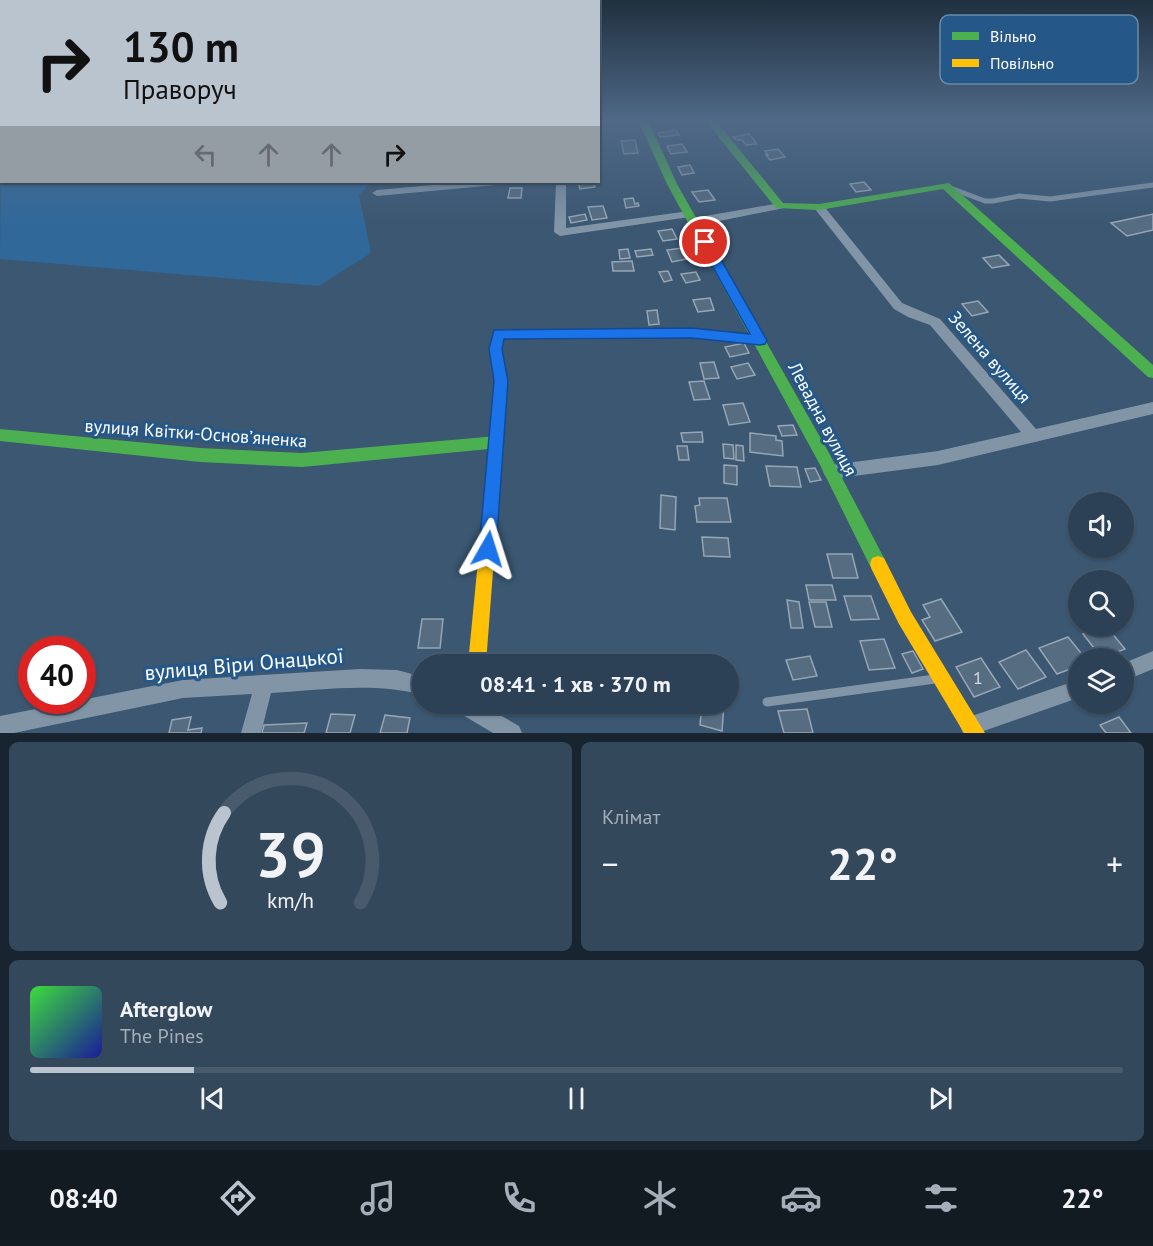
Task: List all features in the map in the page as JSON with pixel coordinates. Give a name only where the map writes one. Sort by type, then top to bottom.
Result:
[{"type":"street","name":"Левадна вулиця","points":[[658,154],[831,472],[905,618],[973,730]]},
{"type":"street","points":[[738,154],[780,206]]},
{"type":"street","points":[[380,188],[477,183]]},
{"type":"street","points":[[561,183],[560,232],[780,206],[819,207],[945,185],[1153,373]]},
{"type":"street","name":"Зелена вулиця","points":[[819,207],[898,306],[912,316],[925,317],[935,322],[1033,436]]},
{"type":"street","points":[[831,472],[938,458],[1153,408]]},
{"type":"street","name":"вулиця Квітки-Основʼяненка","points":[[0,435],[200,455],[302,460],[497,442]]},
{"type":"street","points":[[478,654],[497,442]]},
{"type":"street","points":[[1134,668],[1153,660]]},
{"type":"street","name":"вулиця Віри Онацької","points":[[0,726],[183,689],[360,678],[397,679],[412,683]]},
{"type":"street","points":[[251,733],[264,684]]},
{"type":"street","points":[[973,730],[1068,693]]},
{"type":"street","points":[[481,714],[512,733]]},
{"type":"lane","points":[[952,189],[985,201],[993,201],[1019,196],[1050,199],[1153,184]]},
{"type":"lane","points":[[497,442],[501,381],[496,349],[498,334],[692,333],[760,340]]},
{"type":"lane","points":[[767,702],[941,678]]},
{"type":"shaded area","points":[[1,183],[371,183],[359,195],[371,253],[319,286],[0,259]]},
{"type":"building","points":[[783,154],[785,157],[770,160],[766,155]]},
{"type":"building","points":[[690,165],[694,173],[682,175],[678,167]]},
{"type":"building","points":[[864,182],[871,190],[856,192],[850,184]]},
{"type":"building","points":[[578,183],[593,183],[595,187],[580,189]]},
{"type":"building","points":[[510,188],[522,188],[521,198],[508,198]]},
{"type":"building","points":[[708,190],[715,200],[699,202],[692,192]]},
{"type":"building","points":[[633,198],[635,204],[638,203],[639,206],[626,208],[624,199]]},
{"type":"building","points":[[603,206],[607,218],[592,220],[588,207]]},
{"type":"building","points":[[585,214],[587,220],[571,223],[569,217]]},
{"type":"building","points":[[1153,214],[1153,230],[1127,236],[1111,223]]},
{"type":"building","points":[[672,229],[677,239],[663,241],[658,231]]},
{"type":"building","points":[[682,248],[687,259],[672,262],[667,250]]},
{"type":"building","points":[[628,249],[630,258],[620,259],[619,250]]},
{"type":"building","points":[[651,249],[653,255],[637,257],[635,251]]},
{"type":"building","points":[[999,255],[1009,265],[992,268],[983,258]]},
{"type":"building","points":[[632,261],[634,271],[613,271],[612,262]]},
{"type":"building","points":[[668,271],[672,280],[664,282],[659,272]]},
{"type":"building","points":[[696,272],[700,280],[686,283],[681,274]]},
{"type":"building","points":[[710,298],[714,310],[698,312],[693,300]]},
{"type":"building","points":[[978,301],[988,312],[972,316],[962,304]]},
{"type":"building","points":[[657,310],[659,324],[649,325],[647,311]]},
{"type":"building","points":[[744,343],[749,353],[730,357],[725,347]]},
{"type":"building","points":[[714,362],[719,378],[704,379],[700,363]]},
{"type":"building","points":[[748,363],[755,375],[737,379],[731,367]]},
{"type":"building","points":[[704,381],[710,399],[694,400],[689,382]]},
{"type":"building","points":[[743,403],[750,422],[729,425],[723,405]]},
{"type":"building","points":[[793,425],[797,435],[782,436],[778,426]]},
{"type":"building","points":[[702,432],[703,442],[683,442],[681,433]]},
{"type":"building","points":[[750,433],[776,436],[776,440],[782,441],[783,456],[750,452]]},
{"type":"building","points":[[723,444],[733,445],[734,459],[724,458]]},
{"type":"building","points":[[736,445],[743,446],[744,461],[736,460]]},
{"type":"building","points":[[677,446],[687,446],[689,460],[679,460]]},
{"type":"building","points":[[724,465],[737,466],[737,485],[724,483]]},
{"type":"building","points":[[766,466],[797,467],[801,487],[770,486]]},
{"type":"building","points":[[815,468],[821,480],[810,482],[805,469]]},
{"type":"building","points":[[661,495],[676,497],[675,530],[660,528]]},
{"type":"building","points":[[699,498],[727,498],[731,522],[697,522],[695,506],[700,505]]},
{"type":"building","points":[[702,537],[728,538],[730,557],[704,556]]},
{"type":"building","points":[[827,554],[852,554],[858,578],[833,578]]},
{"type":"building","points":[[806,585],[832,585],[836,600],[809,600]]},
{"type":"building","points":[[844,596],[871,596],[879,619],[851,620]]},
{"type":"building","points":[[941,599],[962,632],[935,641],[922,620],[930,617],[923,605]]},
{"type":"building","points":[[787,600],[799,602],[803,628],[791,628]]},
{"type":"building","points":[[809,602],[826,602],[832,627],[815,627]]},
{"type":"building","points":[[422,619],[443,619],[440,648],[418,648]]},
{"type":"building","points":[[1085,636],[1114,636],[1124,648],[1094,648]]},
{"type":"building","points":[[1068,637],[1077,648],[1068,648],[1068,670],[1057,674],[1039,648]]},
{"type":"building","points":[[884,639],[895,668],[869,670],[860,641]]},
{"type":"building","points":[[1026,650],[1046,677],[1018,689],[999,662]]},
{"type":"building","points":[[913,651],[923,669],[912,673],[902,654]]},
{"type":"building","points":[[810,656],[817,676],[793,680],[786,660]]},
{"type":"building","points":[[981,658],[1000,687],[974,697],[956,667]]},
{"type":"building","points":[[807,709],[813,733],[784,733],[778,711]]},
{"type":"building","points":[[331,714],[355,715],[350,733],[326,733]]},
{"type":"building","points":[[701,714],[723,714],[722,731],[700,725]]},
{"type":"building","points":[[385,715],[410,718],[407,733],[380,733]]},
{"type":"building","points":[[191,717],[188,730],[202,728],[201,733],[169,733],[172,720]]},
{"type":"building","points":[[1119,717],[1131,733],[1106,733],[1100,725]]},
{"type":"building","points":[[307,723],[304,733],[262,733],[264,725]]},
{"type":"traffic: fast","points":[[658,154],[672,184],[824,458],[878,564]]},
{"type":"traffic: fast","points":[[738,154],[780,206],[819,207],[945,185],[1153,373]]},
{"type":"traffic: fast","points":[[0,435],[200,455],[302,460],[497,442],[485,571]]},
{"type":"traffic: slow","points":[[878,564],[905,618],[975,733]]},
{"type":"traffic: slow","points":[[478,654],[485,571]]},
{"type":"route","points":[[488,549],[501,381],[496,349],[498,334],[692,333],[760,340],[705,242]]}]
